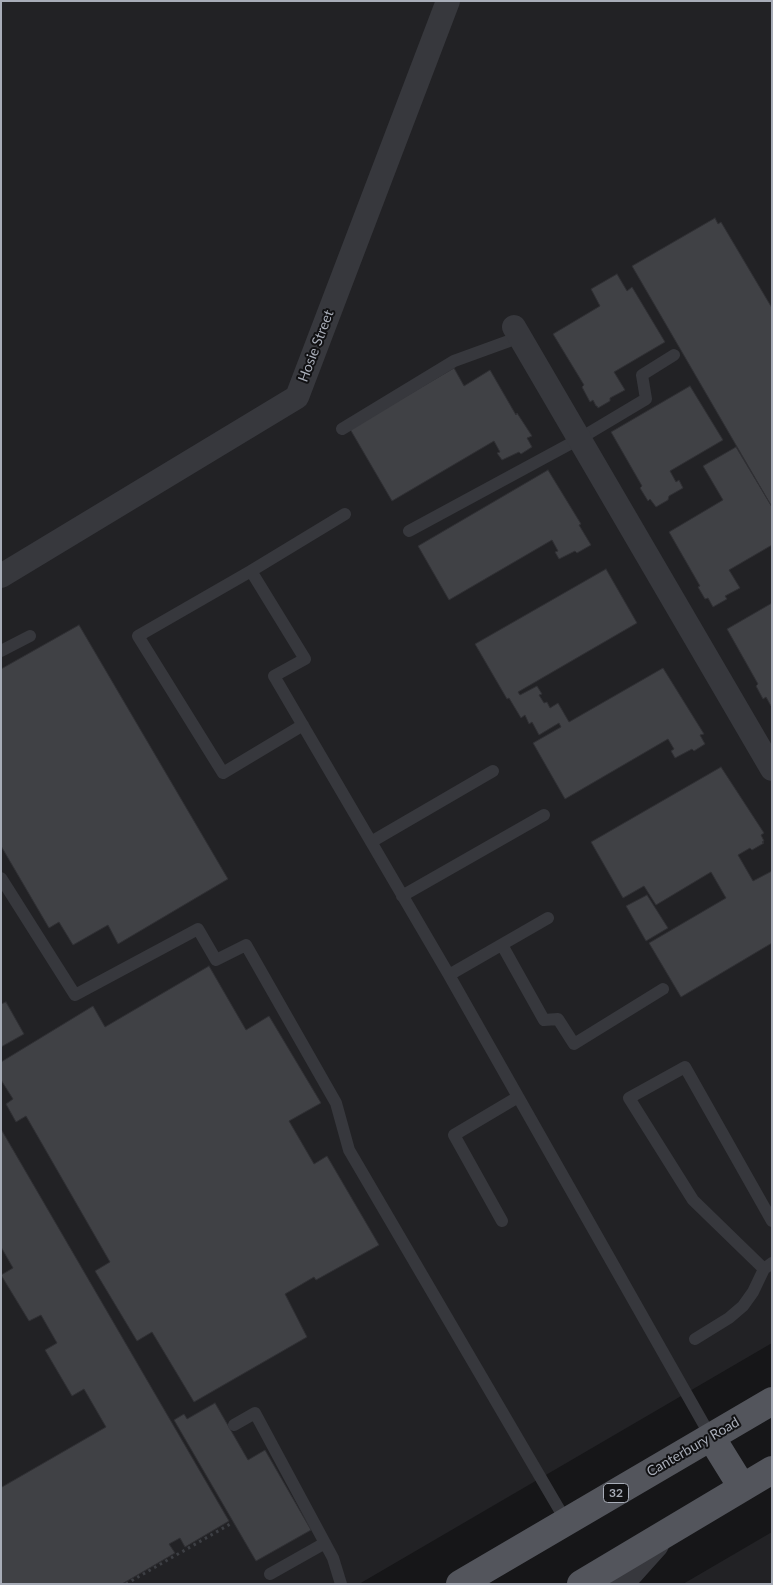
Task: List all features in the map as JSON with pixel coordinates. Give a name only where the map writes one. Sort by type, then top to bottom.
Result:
[{"type":"main road","name":"Canterbury Road","points":[[460,1584],[772,1401]]},
{"type":"main road","points":[[711,1437],[742,1487]]},
{"type":"main road","points":[[581,1584],[772,1470]]},
{"type":"street","name":"Hosie Street","points":[[1,576],[297,397],[448,1]]},
{"type":"street","points":[[517,332],[772,769]]},
{"type":"street","points":[[622,1584],[672,1529]]},
{"type":"lane","points":[[342,429],[454,361],[517,332]]},
{"type":"lane","points":[[409,531],[579,439],[646,399],[642,376],[674,355]]},
{"type":"lane","points":[[302,725],[223,773],[138,636],[345,514]]},
{"type":"lane","points":[[251,571],[305,658],[274,676],[448,975],[711,1437]]},
{"type":"lane","points":[[1,651],[30,636]]},
{"type":"lane","points":[[371,842],[493,771]]},
{"type":"lane","points":[[402,896],[544,815]]},
{"type":"lane","points":[[1,878],[75,995],[198,929],[216,960],[246,945],[336,1103],[349,1150],[566,1521]]},
{"type":"lane","points":[[448,975],[548,918]]},
{"type":"lane","points":[[502,944],[544,1020],[558,1019],[574,1044],[663,989]]},
{"type":"lane","points":[[694,1339],[729,1318],[743,1306],[768,1266],[692,1200],[629,1098],[685,1066],[772,1221]]},
{"type":"lane","points":[[502,1221],[454,1135],[518,1098]]},
{"type":"lane","points":[[234,1425],[254,1413],[333,1558],[341,1584]]},
{"type":"lane","points":[[270,1574],[324,1543]]},
{"type":"path","points":[[126,1584],[232,1523]]},
{"type":"shaded area","points":[[1,1],[772,1],[772,1343],[359,1584],[1,1584]]},
{"type":"shaded area","points":[[772,1532],[772,1584],[683,1584]]},
{"type":"building","points":[[715,218],[718,224],[721,222],[772,308],[772,507],[632,266]]},
{"type":"building","points":[[617,274],[627,291],[632,287],[665,342],[614,372],[625,390],[610,398],[610,401],[598,408],[593,400],[590,402],[582,387],[584,385],[553,334],[600,306],[591,289]]},
{"type":"building","points":[[454,368],[464,386],[490,370],[516,415],[517,413],[532,436],[527,438],[532,447],[521,454],[519,452],[502,460],[497,453],[500,452],[494,441],[392,501],[350,429]]},
{"type":"building","points":[[690,386],[723,440],[670,471],[676,482],[679,480],[683,488],[669,496],[668,500],[656,507],[650,499],[648,501],[640,488],[642,486],[611,432]]},
{"type":"building","points":[[736,447],[772,507],[772,545],[729,570],[740,588],[725,596],[727,599],[713,607],[708,598],[705,599],[698,587],[700,586],[669,532],[723,500],[703,466]]},
{"type":"building","points":[[548,470],[581,524],[579,525],[591,545],[577,553],[575,551],[559,559],[555,552],[558,551],[552,540],[449,600],[418,546]]},
{"type":"building","points":[[606,569],[637,623],[518,692],[520,695],[537,686],[542,694],[539,695],[544,703],[547,702],[550,708],[558,703],[569,722],[663,668],[704,734],[700,735],[705,744],[694,751],[692,749],[675,758],[671,751],[674,749],[668,739],[565,799],[533,743],[561,727],[559,723],[539,735],[532,722],[529,724],[525,715],[521,718],[509,698],[507,699],[475,644]]},
{"type":"building","points":[[772,603],[771,706],[766,697],[763,699],[756,686],[758,684],[727,629]]},
{"type":"building","points":[[79,625],[228,879],[118,944],[108,925],[73,945],[59,922],[49,928],[1,846],[1,669]]},
{"type":"building","points":[[721,767],[764,833],[761,835],[764,841],[762,842],[764,843],[738,855],[753,881],[772,871],[772,943],[681,997],[649,943],[726,898],[711,872],[656,905],[644,886],[623,898],[591,842]]},
{"type":"building","points":[[647,895],[668,928],[646,941],[626,906]]},
{"type":"building","points":[[209,966],[246,1030],[269,1016],[321,1103],[289,1121],[314,1164],[327,1156],[379,1245],[316,1280],[314,1277],[285,1294],[307,1337],[194,1402],[152,1332],[137,1341],[95,1271],[110,1262],[26,1116],[16,1122],[6,1104],[13,1099],[1,1080],[1,1062],[93,1006],[105,1027]]},
{"type":"building","points":[[6,1002],[24,1034],[1,1047],[1,1004]]},
{"type":"building","points":[[1,1129],[229,1521],[185,1547],[180,1538],[169,1544],[175,1553],[122,1584],[1,1584],[1,1485],[2,1487],[106,1427],[84,1389],[72,1396],[45,1350],[57,1343],[41,1315],[29,1321],[1,1275],[13,1268],[1,1247]]},
{"type":"building","points":[[215,1403],[248,1460],[265,1450],[311,1530],[256,1561],[174,1420],[184,1414],[187,1419]]}]
